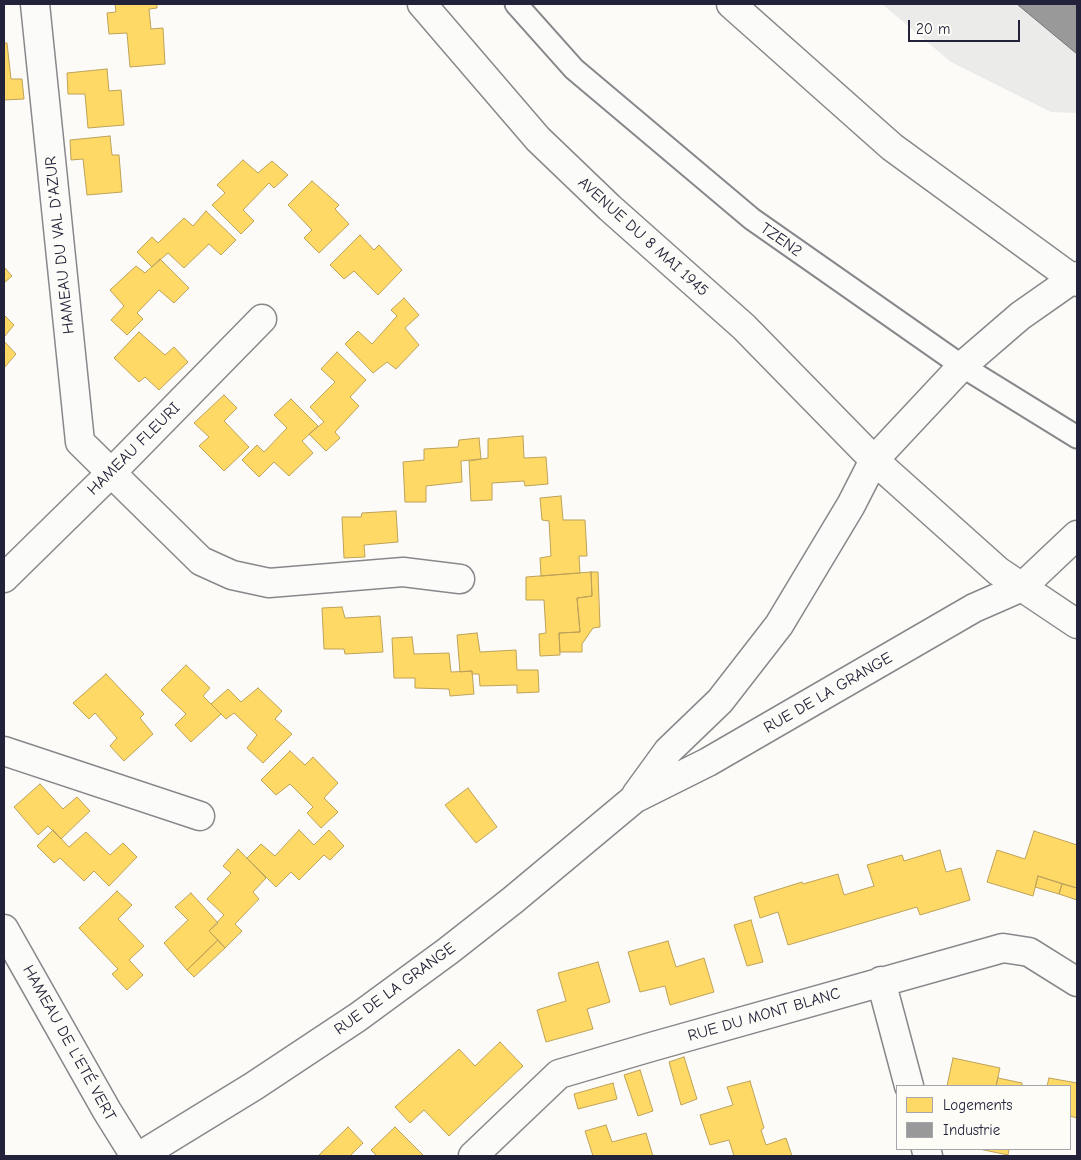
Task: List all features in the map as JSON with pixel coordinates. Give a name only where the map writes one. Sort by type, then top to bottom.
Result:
[{"type":"street","name":"HAMEAU DU VAL D'AZUR","points":[[35,4],[80,442],[201,561],[232,575],[269,583],[403,572],[460,579]]},
{"type":"street","name":"AVENUE DU 8 MAI 1945","points":[[422,4],[538,139],[610,208],[744,327],[874,460],[998,571],[1077,624]]},
{"type":"street","points":[[731,4],[892,147],[1076,279]]},
{"type":"street","name":"RUE DE LA GRANGE","points":[[634,799],[668,751],[720,701],[779,625],[851,505],[874,460],[962,366],[1020,316],[1076,279]]},
{"type":"street","name":"HAMEAU FLEURI","points":[[4,578],[111,473],[262,319]]},
{"type":"street","name":"RUE DE LA GRANGE","points":[[140,1156],[254,1086],[358,1017],[513,900],[634,799],[708,762],[974,608],[1022,587],[1077,535]]},
{"type":"street","points":[[4,751],[200,816]]},
{"type":"street","name":"HAMEAU DE L'ETÉ VERT","points":[[4,929],[106,1111],[135,1156]]},
{"type":"street","name":"RUE DU MONT BLANC","points":[[473,1156],[559,1074],[881,981],[1003,948],[1029,952],[1077,982]]},
{"type":"street","points":[[881,981],[909,1085]]},
{"type":"lane","name":"TZEN2","points":[[516,4],[574,69],[752,219],[962,366],[1077,437]]},
{"type":"shaded area","points":[[882,4],[1077,4],[1077,113],[1051,112],[951,62]]},
{"type":"building: Logements","points":[[115,4],[157,4],[157,8],[149,9],[151,29],[163,28],[165,64],[130,67],[127,33],[109,34],[107,13],[116,12]]},
{"type":"building: Logements","points":[[4,43],[7,43],[11,79],[22,79],[24,99],[4,100]]},
{"type":"building: Logements","points":[[107,69],[109,91],[121,90],[124,125],[88,128],[85,94],[68,94],[67,73]]},
{"type":"building: Logements","points":[[110,136],[112,155],[119,155],[122,192],[87,195],[83,159],[71,160],[70,140]]},
{"type":"building: Logements","points":[[243,160],[258,173],[272,161],[288,175],[274,188],[269,183],[243,210],[254,221],[241,234],[212,205],[225,193],[217,185]]},
{"type":"building: Logements","points":[[312,181],[339,205],[335,209],[349,224],[319,253],[304,238],[312,230],[288,205]]},
{"type":"building: Logements","points":[[206,211],[236,240],[221,255],[209,244],[184,268],[168,253],[152,267],[137,252],[152,237],[158,243],[184,218],[193,226]]},
{"type":"building: Logements","points":[[360,235],[374,250],[379,245],[402,270],[378,295],[354,271],[344,279],[330,265]]},
{"type":"building: Logements","points":[[160,259],[189,288],[174,303],[159,290],[137,313],[143,319],[127,335],[111,320],[124,306],[110,290],[136,266],[145,273]]},
{"type":"building: Logements","points":[[4,267],[12,276],[4,283]]},
{"type":"building: Logements","points":[[404,298],[419,315],[405,328],[419,345],[396,369],[387,362],[373,373],[345,344],[358,331],[372,344],[397,316],[391,310]]},
{"type":"building: Logements","points":[[4,315],[14,325],[4,337]]},
{"type":"building: Logements","points":[[139,332],[165,355],[174,347],[188,362],[159,390],[145,377],[139,382],[114,358]]},
{"type":"building: Logements","points":[[4,341],[16,354],[4,368]]},
{"type":"building: Logements","points":[[337,352],[366,380],[350,397],[359,406],[335,432],[340,438],[326,451],[309,434],[324,422],[310,407],[335,382],[321,369]]},
{"type":"building: Logements","points":[[224,395],[237,408],[224,421],[249,447],[224,471],[199,446],[209,437],[194,423]]},
{"type":"building: Logements","points":[[291,399],[318,426],[302,441],[313,453],[289,476],[274,462],[259,477],[242,460],[257,445],[264,452],[287,428],[274,415]]},
{"type":"building: Logements","points":[[523,436],[524,458],[546,457],[548,484],[525,486],[524,481],[492,483],[492,500],[471,501],[469,461],[488,458],[488,439]]},
{"type":"building: Logements","points":[[479,438],[481,459],[461,461],[462,482],[426,486],[426,502],[405,502],[403,462],[424,460],[424,449],[458,447],[459,440]]},
{"type":"building: Logements","points":[[561,496],[563,520],[585,520],[587,556],[579,556],[580,573],[541,576],[540,558],[551,556],[549,521],[542,520],[540,498]]},
{"type":"building: Logements","points":[[396,511],[398,542],[364,545],[365,557],[344,558],[342,517],[361,517],[362,513]]},
{"type":"building: Logements","points":[[591,572],[592,596],[577,598],[580,632],[559,633],[560,655],[540,656],[539,634],[546,633],[544,600],[526,600],[526,577]]},
{"type":"building: Logements","points":[[591,572],[598,572],[600,627],[593,628],[582,644],[582,652],[560,652],[559,633],[580,632],[577,598],[592,596]]},
{"type":"building: Logements","points":[[342,607],[345,618],[380,616],[383,652],[345,654],[344,649],[324,649],[322,608]]},
{"type":"building: Logements","points":[[477,633],[480,652],[516,650],[517,670],[538,670],[539,692],[517,693],[517,685],[480,686],[479,674],[472,674],[472,671],[460,672],[457,635]]},
{"type":"building: Logements","points":[[412,637],[414,654],[449,653],[451,672],[472,671],[474,694],[450,696],[449,689],[415,688],[415,678],[394,678],[392,638]]},
{"type":"building: Logements","points":[[186,665],[210,688],[203,696],[221,714],[191,742],[175,725],[186,714],[161,690]]},
{"type":"building: Logements","points":[[106,674],[144,714],[140,718],[153,734],[124,761],[110,746],[117,738],[95,713],[89,719],[73,703]]},
{"type":"building: Logements","points":[[258,688],[282,711],[275,719],[292,734],[263,763],[247,748],[257,735],[234,713],[226,719],[211,704],[228,689],[241,702]]},
{"type":"building: Logements","points":[[290,751],[305,765],[313,757],[338,783],[324,798],[338,812],[321,828],[307,813],[313,807],[290,784],[276,795],[261,780]]},
{"type":"building: Logements","points":[[40,784],[63,809],[77,797],[90,811],[61,839],[48,826],[38,835],[14,807]]},
{"type":"building: Logements","points":[[468,788],[497,827],[476,843],[445,805]]},
{"type":"building: Logements","points":[[53,830],[69,847],[86,832],[110,855],[123,843],[137,857],[109,886],[94,871],[84,881],[60,858],[54,863],[37,846]]},
{"type":"building: Logements","points":[[299,830],[314,845],[329,830],[344,846],[330,860],[324,855],[299,880],[291,872],[276,887],[247,858],[261,844],[275,856]]},
{"type":"building: Logements","points":[[1034,831],[1077,845],[1077,888],[1038,876],[1033,896],[987,882],[997,850],[1025,859]]},
{"type":"building: Logements","points":[[238,849],[266,878],[253,892],[259,899],[235,924],[242,931],[225,948],[209,931],[224,915],[207,899],[231,873],[223,866]]},
{"type":"building: Logements","points":[[940,850],[946,872],[961,868],[970,900],[920,915],[917,907],[788,945],[778,912],[760,918],[754,897],[802,882],[803,884],[838,874],[844,895],[874,886],[867,865],[902,855],[904,861]]},
{"type":"building: Logements","points":[[1038,876],[1062,884],[1059,894],[1035,887]]},
{"type":"building: Logements","points":[[1062,884],[1077,888],[1077,900],[1059,894]]},
{"type":"building: Logements","points":[[117,891],[132,905],[118,919],[144,946],[129,960],[143,975],[127,990],[112,974],[118,969],[79,928]]},
{"type":"building: Logements","points":[[191,893],[218,923],[209,931],[218,940],[187,970],[164,943],[188,920],[175,907]]},
{"type":"building: Logements","points":[[751,920],[763,962],[747,966],[734,925]]},
{"type":"building: Logements","points":[[218,940],[225,948],[194,977],[187,970]]},
{"type":"building: Logements","points":[[668,941],[676,967],[704,958],[714,992],[670,1005],[665,986],[640,992],[628,952]]},
{"type":"building: Logements","points":[[598,962],[610,1002],[587,1009],[593,1029],[546,1042],[537,1010],[566,1001],[558,973]]},
{"type":"building: Logements","points":[[500,1042],[523,1066],[449,1136],[424,1110],[410,1123],[395,1107],[459,1049],[475,1066]]},
{"type":"building: Logements","points":[[684,1057],[697,1099],[681,1105],[669,1062]]},
{"type":"building: Logements","points":[[953,1058],[1000,1068],[996,1085],[947,1085]]},
{"type":"building: Logements","points":[[640,1070],[653,1111],[638,1116],[624,1075]]},
{"type":"building: Logements","points":[[998,1078],[1022,1083],[1022,1085],[996,1085]]},
{"type":"building: Logements","points":[[1049,1078],[1077,1083],[1077,1118],[1071,1116],[1071,1085],[1047,1085]]},
{"type":"building: Logements","points":[[750,1081],[764,1128],[761,1130],[766,1145],[786,1138],[792,1156],[734,1156],[729,1140],[710,1145],[700,1115],[733,1105],[727,1087]]},
{"type":"building: Logements","points":[[613,1083],[617,1099],[578,1109],[574,1094]]},
{"type":"building: Logements","points":[[606,1125],[612,1142],[646,1133],[653,1156],[593,1156],[585,1131]]},
{"type":"building: Logements","points":[[348,1127],[363,1143],[350,1156],[318,1156]]},
{"type":"building: Logements","points":[[395,1127],[424,1156],[377,1156],[371,1150]]},
{"type":"building: Logements","points":[[984,1150],[1009,1150],[1008,1155]]},
{"type":"building: Industrie","points":[[1077,4],[1077,54],[1018,5]]}]
